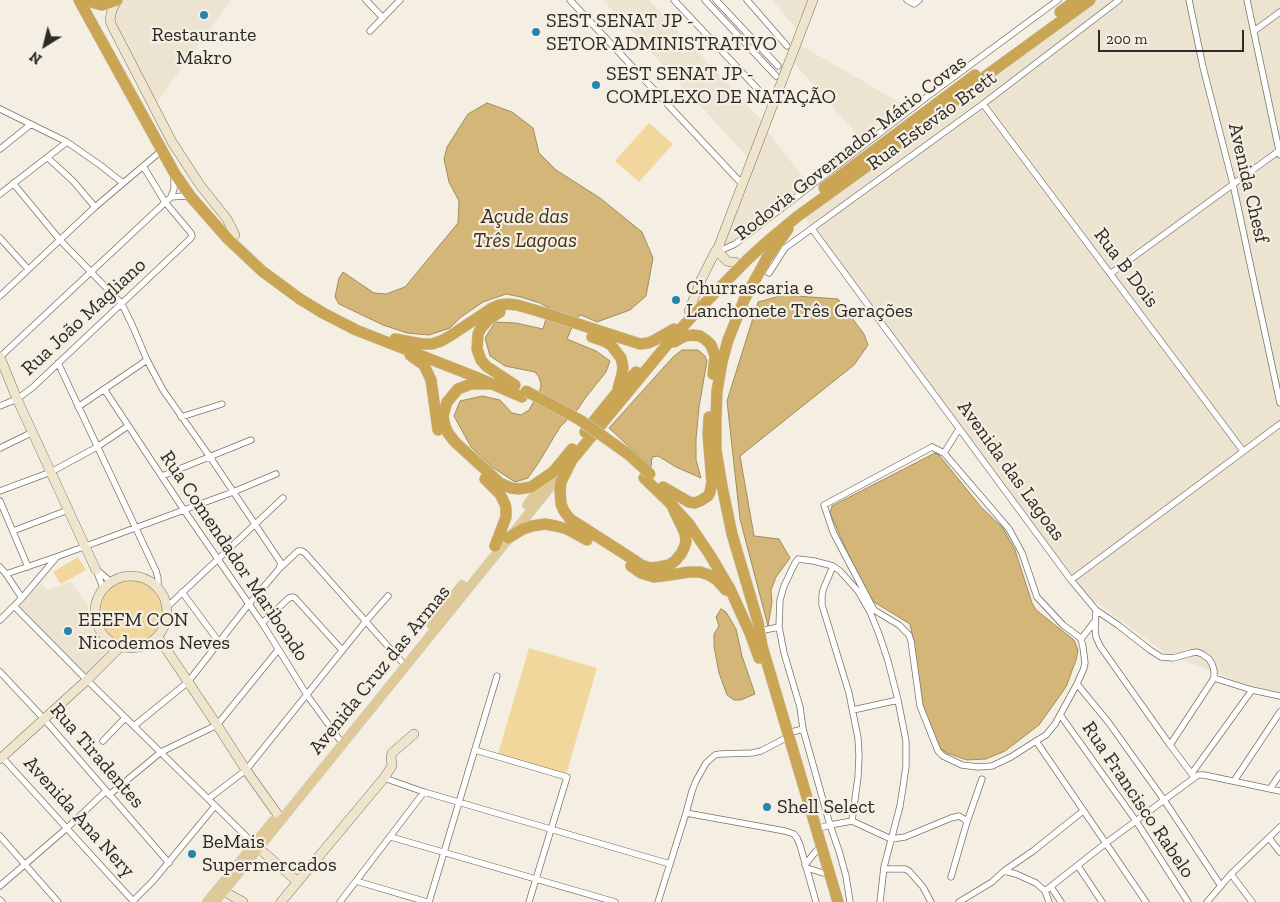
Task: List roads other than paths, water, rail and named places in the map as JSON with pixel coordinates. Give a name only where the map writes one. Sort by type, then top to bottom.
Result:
[{"type":"highway","points":[[79,0],[174,174],[191,197],[228,239],[262,271],[323,313],[356,330],[393,341],[515,385]]},
{"type":"highway","points":[[88,0],[94,4],[102,5],[117,0]]},
{"type":"highway","points":[[88,0],[173,160],[203,201],[259,259],[283,278],[339,314],[393,341],[494,384],[524,394]]},
{"type":"highway","name":"Rodovia Governador Mário Covas","points":[[494,384],[471,384],[458,389],[447,402],[444,416],[445,426],[455,442],[500,483],[519,489],[532,487],[553,472],[615,395],[716,281],[754,243],[795,210],[1076,0]]},
{"type":"highway","points":[[671,504],[685,534],[686,542],[675,561],[669,565],[650,568],[578,526],[570,519],[561,504],[561,482],[572,460],[659,354],[747,260],[798,216],[920,128],[987,75],[1090,0]]},
{"type":"highway","points":[[798,216],[767,258],[744,300],[728,340],[717,391],[716,450],[732,534],[760,632],[762,646],[816,852],[831,902]]},
{"type":"highway","points":[[393,341],[432,344],[450,336],[492,308],[499,305],[517,305],[604,340],[616,350],[621,358],[623,367],[621,383],[615,395]]},
{"type":"highway","points":[[545,317],[508,311],[494,315],[481,328],[478,334],[476,342],[480,360],[495,373],[515,385],[524,394],[663,487],[684,500],[695,503],[704,499],[710,492],[712,482],[708,435],[709,405],[715,356],[711,345],[700,336],[693,335],[678,339],[659,354]]},
{"type":"highway","points":[[574,327],[640,344],[655,340],[674,329]]},
{"type":"highway","points":[[393,341],[424,365],[431,380],[436,421],[442,436],[500,494],[505,504],[506,517],[495,546]]},
{"type":"highway","points":[[647,476],[689,524],[710,555],[740,610],[760,660],[786,736],[838,902]]},
{"type":"highway","points":[[663,487],[693,520],[715,552],[739,592],[762,646]]},
{"type":"highway","points":[[508,538],[523,529],[544,524],[567,529],[647,575],[654,577],[700,572],[709,575],[723,586],[740,610]]},
{"type":"main road","name":"Avenida Cruz das Armas","points":[[215,902],[222,889],[256,846],[572,460]]},
{"type":"main road","name":"Avenida Cruz das Armas","points":[[256,846],[278,815],[553,472]]},
{"type":"main road","name":"Avenida Cruz das Armas","points":[[207,902],[222,889]]},
{"type":"street","points":[[117,0],[112,10],[111,24],[172,142],[200,185],[227,219],[235,236]]},
{"type":"street","points":[[366,0],[383,18]]},
{"type":"street","points":[[370,31],[400,0]]},
{"type":"street","points":[[570,0],[743,185]]},
{"type":"street","points":[[674,0],[767,99]]},
{"type":"street","points":[[704,0],[776,76]]},
{"type":"street","points":[[716,0],[778,66]]},
{"type":"street","points":[[747,0],[787,46]]},
{"type":"street","points":[[689,311],[700,282],[718,248],[813,0]]},
{"type":"street","points":[[907,0],[916,2]]},
{"type":"street","points":[[718,248],[724,249],[735,244],[928,96],[1058,0]]},
{"type":"street","name":"Rua Estevão Brett","points":[[769,272],[785,248],[983,104],[1119,0]]},
{"type":"street","name":"Avenida Chesf","points":[[1189,0],[1203,67],[1233,184],[1280,404]]},
{"type":"street","name":"Avenida Chesf","points":[[1247,0],[1280,152]]},
{"type":"street","points":[[1254,31],[1280,12]]},
{"type":"street","name":"Rua B Dois","points":[[983,104],[1243,451]]},
{"type":"street","points":[[0,109],[67,142],[123,183]]},
{"type":"street","points":[[0,149],[30,125]]},
{"type":"street","points":[[0,194],[67,142]]},
{"type":"street","points":[[0,296],[95,207],[161,151]]},
{"type":"street","points":[[1110,274],[1280,152]]},
{"type":"street","points":[[48,158],[73,181],[95,207]]},
{"type":"street","points":[[143,166],[166,202]]},
{"type":"street","points":[[107,585],[96,570],[33,432],[2,372],[0,357],[171,197],[174,189],[174,174]]},
{"type":"street","points":[[13,184],[60,240],[122,304],[134,327],[147,360],[163,390],[280,558],[280,567]]},
{"type":"street","points":[[171,197],[191,197]]},
{"type":"street","name":"Rua João Magliano","points":[[0,406],[17,399],[32,388],[190,239],[191,233],[166,202]]},
{"type":"street","name":"Avenida das Lagoas","points":[[812,229],[1071,580],[1096,610],[1161,657],[1173,658],[1197,652],[1202,654],[1212,664],[1214,678]]},
{"type":"street","points":[[0,238],[28,269]]},
{"type":"street","points":[[718,248],[720,254],[727,261],[735,262]]},
{"type":"street","points":[[78,407],[147,360]]},
{"type":"street","points":[[58,363],[156,571],[158,588]]},
{"type":"street","name":"Rua Comendador Maribondo","points":[[104,389],[339,740]]},
{"type":"street","points":[[181,417],[222,404]]},
{"type":"street","points":[[1071,580],[1280,424]]},
{"type":"street","points":[[0,491],[51,472],[97,447],[128,426]]},
{"type":"street","points":[[944,453],[959,429]]},
{"type":"street","points":[[0,448],[33,432]]},
{"type":"street","points":[[162,476],[251,440]]},
{"type":"street","points":[[932,447],[944,453],[1009,529],[1022,553],[1040,602],[1063,625],[1081,639],[1085,663],[1061,716],[1051,730],[1011,757],[992,766],[962,765],[948,759],[940,754],[936,748],[920,706],[909,635],[899,626],[874,610],[831,528],[824,505],[932,447]]},
{"type":"street","points":[[6,574],[233,492],[276,474]]},
{"type":"street","points":[[167,607],[283,498]]},
{"type":"street","points":[[0,501],[28,566]]},
{"type":"street","points":[[13,531],[68,510]]},
{"type":"street","points":[[134,726],[188,682],[248,604],[280,567],[298,551],[302,551],[401,661]]},
{"type":"street","points":[[0,620],[22,598],[56,557]]},
{"type":"street","points":[[850,902],[846,876],[803,729],[800,707],[784,653],[779,627],[780,600],[786,580],[794,562],[798,559],[822,562],[833,566],[858,591],[870,612],[888,661],[898,700],[906,742],[906,767],[902,798],[884,869],[880,902]]},
{"type":"street","points":[[0,566],[22,598]]},
{"type":"street","points":[[833,566],[823,590],[822,604],[845,679],[858,738],[858,777],[852,821]]},
{"type":"street","points":[[96,570],[107,585]]},
{"type":"street","points":[[125,576],[137,576],[149,581],[158,588],[164,597],[167,607],[166,623],[158,637],[150,644],[140,648],[120,648],[111,643],[102,634],[96,623],[94,611],[96,598],[107,585],[125,576]]},
{"type":"street","points":[[182,592],[218,642]]},
{"type":"street","points":[[208,799],[246,770],[388,596]]},
{"type":"street","points":[[262,623],[289,598],[293,597],[342,650]]},
{"type":"street","points":[[14,606],[256,846],[298,882]]},
{"type":"street","points":[[1096,610],[1094,629],[1100,646],[1193,775]]},
{"type":"street","points":[[1081,639],[1095,621]]},
{"type":"street","points":[[760,632],[779,627]]},
{"type":"street","points":[[158,637],[278,815]]},
{"type":"street","points":[[1,756],[87,680],[120,648]]},
{"type":"street","points":[[0,886],[108,793],[161,752],[217,725],[278,650]]},
{"type":"street","name":"Rua Tiradentes","points":[[0,672],[44,719],[169,863]]},
{"type":"street","points":[[356,881],[428,902],[445,853],[497,676]]},
{"type":"street","points":[[1170,744],[1214,678],[1252,690],[1280,696]]},
{"type":"street","points":[[1077,684],[1110,723],[1164,800],[1220,886]]},
{"type":"street","points":[[1044,892],[1164,800],[1193,775],[1252,690]]},
{"type":"street","points":[[853,710],[898,700]]},
{"type":"street","points":[[1234,781],[1280,712]]},
{"type":"street","name":"Rua Francisco Rabelo","points":[[1061,716],[1136,821],[1188,902]]},
{"type":"street","points":[[103,742],[125,718]]},
{"type":"street","points":[[658,902],[696,781],[701,770],[711,757],[720,754],[761,751],[786,736],[803,729]]},
{"type":"street","points":[[281,902],[384,778],[392,766],[392,753],[414,734]]},
{"type":"street","points":[[1036,741],[1146,902]]},
{"type":"street","points":[[475,750],[567,777],[529,902]]},
{"type":"street","name":"Avenida Ana Nery","points":[[1,756],[134,901]]},
{"type":"street","points":[[1270,789],[1280,774]]},
{"type":"street","points":[[1193,775],[1204,775],[1280,792],[1274,798]]},
{"type":"street","points":[[384,778],[424,792],[670,864]]},
{"type":"street","points":[[951,877],[982,779]]},
{"type":"street","points":[[340,902],[424,792]]},
{"type":"street","points":[[134,901],[169,863],[215,806]]},
{"type":"street","points":[[959,902],[992,882],[1083,811]]},
{"type":"street","points":[[686,813],[790,832],[797,838],[816,902]]},
{"type":"street","points":[[816,829],[852,821],[891,839],[905,837],[950,818],[959,816],[967,822]]},
{"type":"street","points":[[1207,902],[1231,874],[1280,827]]},
{"type":"street","points":[[0,836],[58,902]]},
{"type":"street","points":[[391,836],[615,902]]},
{"type":"street","points":[[1269,838],[1280,852]]},
{"type":"street","points":[[806,867],[816,852]]},
{"type":"street","points":[[1078,866],[1102,902]]},
{"type":"street","points":[[806,867],[823,873]]},
{"type":"street","points":[[884,869],[905,869],[909,871],[923,887],[931,902]]},
{"type":"street","points":[[1004,871],[1036,883],[1044,892],[1049,902]]},
{"type":"street","points":[[1231,874],[1252,902]]},
{"type":"street","points":[[1051,886],[1061,902]]},
{"type":"street","points":[[222,889],[242,902]]},
{"type":"water","name":"Açude das Três Lagoas","points":[[487,103],[512,112],[533,128],[539,153],[556,170],[600,198],[642,232],[653,258],[646,296],[630,310],[597,322],[581,315],[576,318],[567,339],[596,351],[610,361],[606,372],[578,409],[560,427],[528,478],[515,482],[492,467],[471,447],[454,416],[460,401],[482,396],[500,400],[512,413],[521,415],[529,410],[540,390],[539,377],[535,372],[505,366],[490,356],[485,338],[495,322],[516,323],[543,329],[549,308],[540,303],[506,294],[483,302],[461,317],[450,328],[429,335],[407,333],[383,325],[339,304],[335,297],[339,278],[343,272],[374,293],[386,294],[405,287],[458,223],[459,201],[449,182],[444,159],[447,147],[468,114]]},
{"type":"water","points":[[784,295],[838,299],[864,334],[868,345],[854,365],[740,456],[754,536],[779,539],[790,558],[776,577],[771,590],[772,602],[768,626],[740,519],[727,401],[758,302]]},
{"type":"water","points":[[682,350],[698,350],[705,356],[707,361],[696,439],[696,460],[701,478],[676,467],[658,456],[652,457],[651,467],[609,428],[673,357]]},
{"type":"water","points":[[935,453],[939,455],[981,507],[1003,528],[1015,550],[1036,610],[1074,640],[1078,650],[1066,687],[1039,725],[1005,751],[986,759],[967,760],[947,753],[936,746],[922,711],[910,624],[874,602],[862,585],[830,513],[832,506]]},
{"type":"water","points":[[721,609],[726,612],[736,629],[742,656],[755,694],[741,700],[734,700],[727,695],[719,673],[714,646],[714,634],[719,626],[716,617]]},
{"type":"place","name":"Restaurante Makro","points":[[204,15]]},
{"type":"place","name":"SEST SENAT JP - SETOR ADMINISTRATIVO","points":[[536,32]]},
{"type":"place","name":"SEST SENAT JP - COMPLEXO DE NATAÇÃO","points":[[596,85]]},
{"type":"place","name":"Churrascaria e Lanchonete Três Gerações","points":[[676,300]]},
{"type":"place","name":"EEEFM CON Nicodemos Neves","points":[[68,631]]},
{"type":"place","name":"Shell Select","points":[[767,807]]},
{"type":"place","name":"BeMais Supermercados","points":[[192,854]]}]
